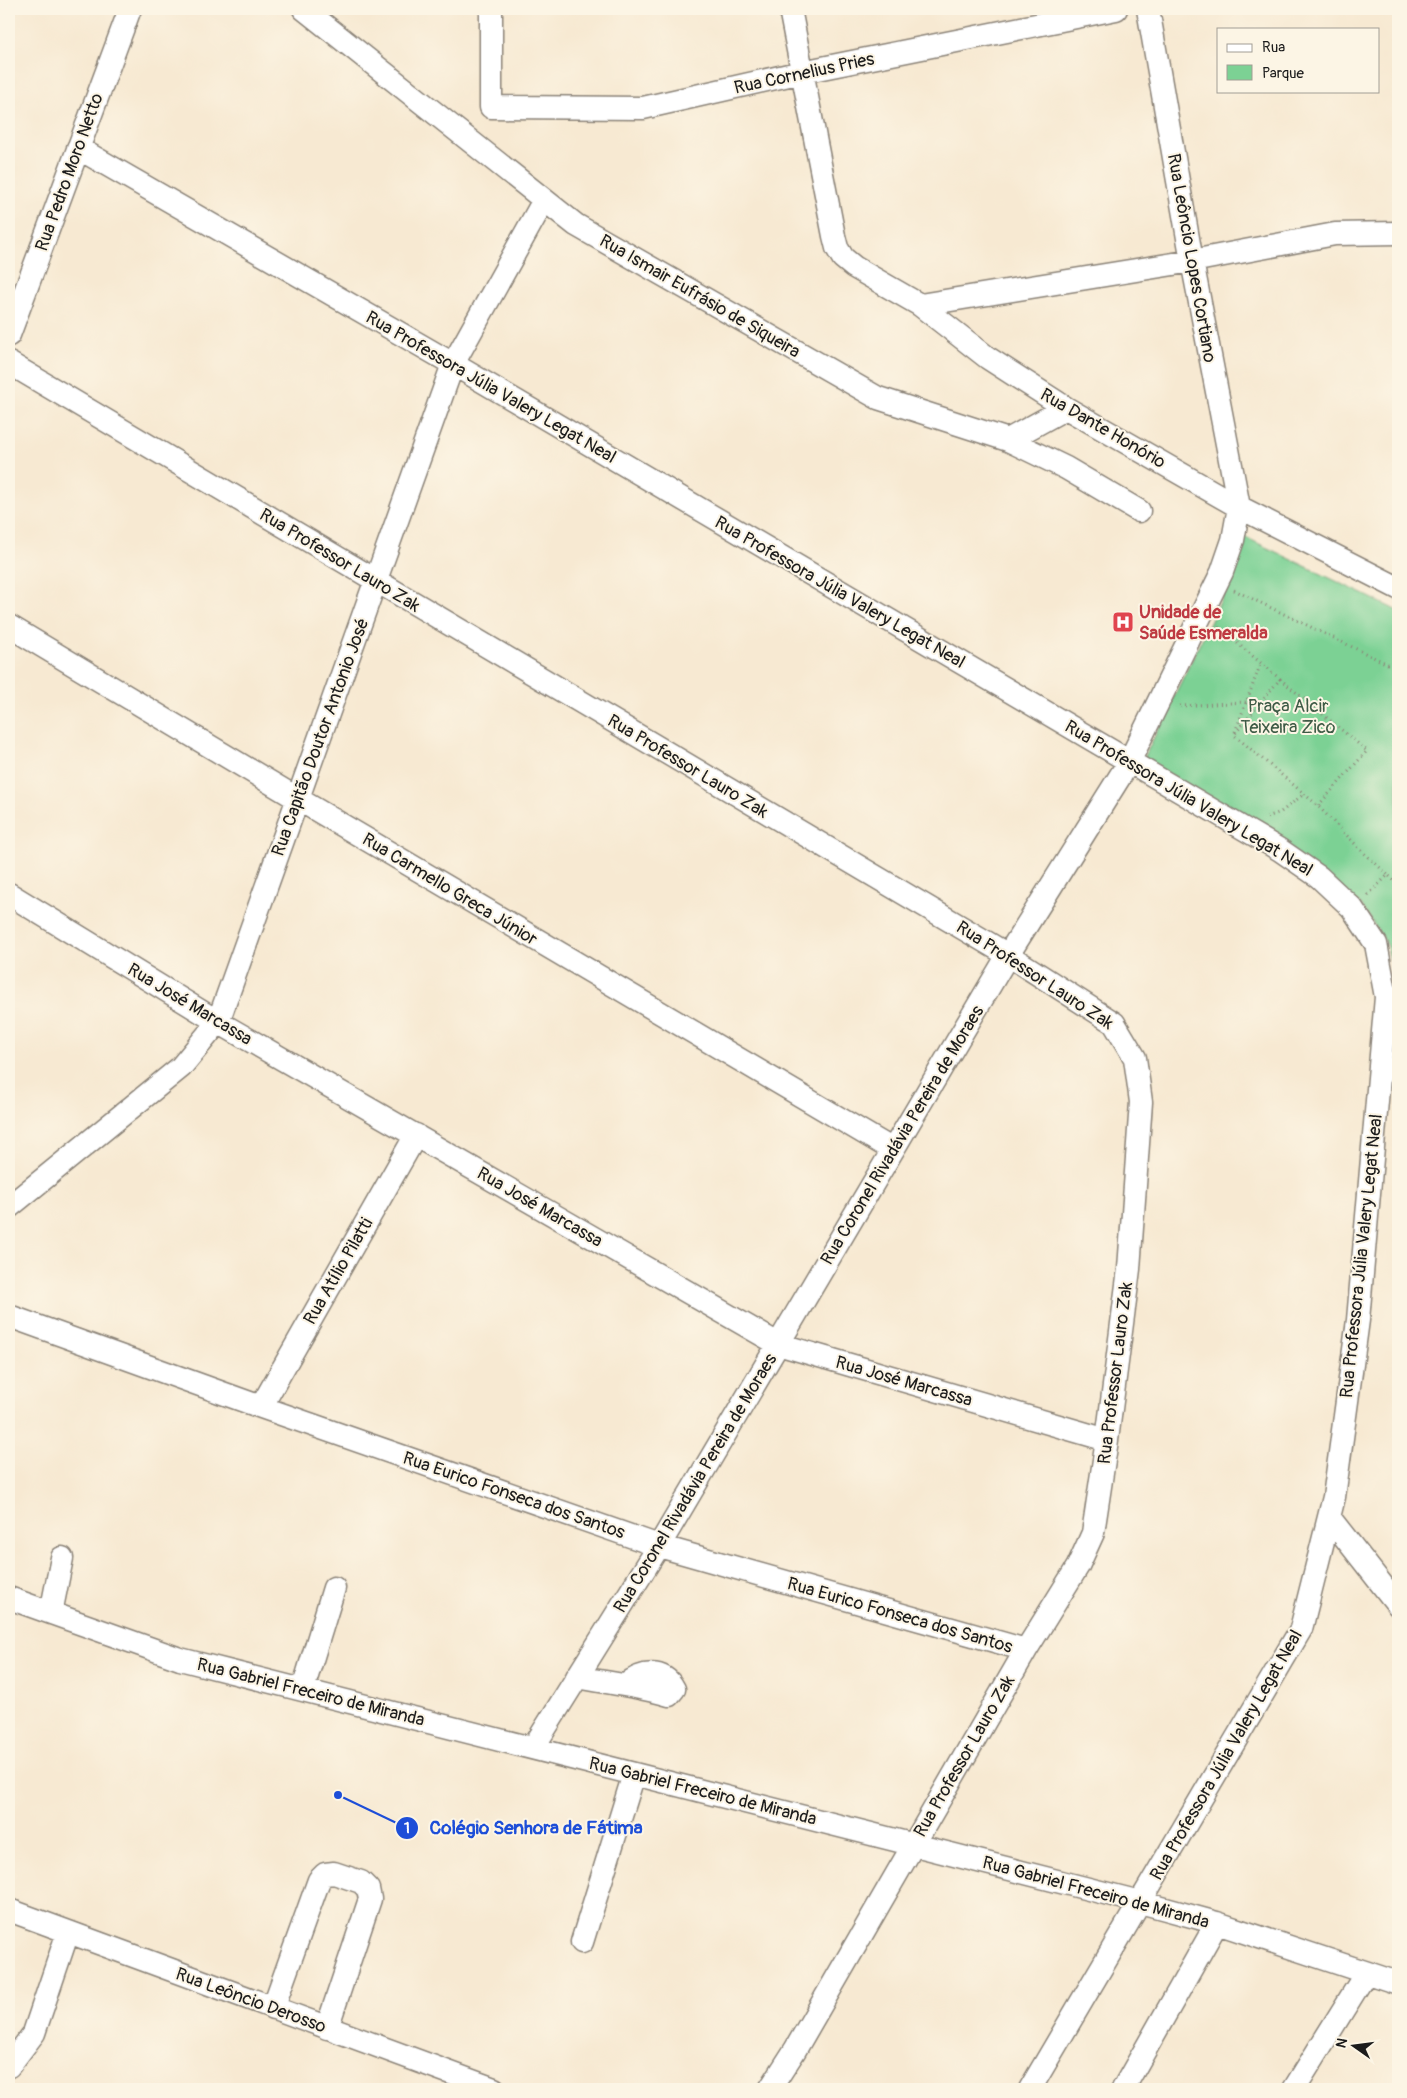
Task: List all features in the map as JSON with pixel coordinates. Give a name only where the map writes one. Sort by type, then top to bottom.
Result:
[{"type":"street","name":"Rua Pedro Moro Netto","points":[[9,335],[130,9]]},
{"type":"street","name":"Rua Ismair Eufrásio de Siqueira","points":[[304,9],[576,225],[878,398],[1008,440],[1066,468],[1139,511]]},
{"type":"street","name":"Rua Cornelius Pries","points":[[491,9],[491,107],[643,108],[802,72],[1116,9]]},
{"type":"street","name":"Rua Dante Honório","points":[[790,9],[834,236],[837,248],[843,258],[854,268],[920,306],[1061,411],[1239,507],[1398,588]]},
{"type":"street","name":"Rua Leôncio Lopes Cortiano","points":[[1148,9],[1192,260],[1239,507]]},
{"type":"street","name":"Rua Professora Júlia Valery Legat Neal","points":[[78,148],[453,364],[1280,850],[1320,877],[1352,908],[1376,944],[1386,997],[1358,1320],[1334,1497],[1301,1629],[1030,2089]]},
{"type":"street","name":"Rua Capitão Doutor Antonio José","points":[[9,1207],[181,1067],[218,1022],[453,364],[544,200]]},
{"type":"street","points":[[920,306],[1335,234],[1398,233]]},
{"type":"street","name":"Rua Professor Lauro Zak","points":[[9,363],[1008,955],[1114,1022],[1135,1058],[1141,1102],[1129,1269],[1093,1534],[1078,1566],[1026,1650],[912,1844],[805,2032],[770,2089]]},
{"type":"street","points":[[1008,440],[1061,411]]},
{"type":"street","name":"Rua Coronel Rivadávia Pereira de Moraes","points":[[532,1748],[659,1546],[1008,955],[1129,762],[1222,572],[1233,540],[1239,507]]},
{"type":"street","name":"Rua Carmello Greca Júnior","points":[[9,626],[893,1150]]},
{"type":"street","name":"Rua José Marcassa","points":[[9,894],[218,1022],[778,1344],[1107,1440]]},
{"type":"street","name":"Rua Atílio Pilatti","points":[[261,1407],[416,1135]]},
{"type":"street","name":"Rua Eurico Fonseca dos Santos","points":[[9,1316],[261,1407],[659,1546],[1026,1650]]},
{"type":"street","points":[[1329,1517],[1398,1605]]},
{"type":"street","points":[[51,1613],[62,1558]]},
{"type":"street","points":[[303,1689],[334,1588]]},
{"type":"street","name":"Rua Gabriel Freceiro de Miranda","points":[[9,1598],[180,1660],[303,1689],[1140,1902],[1217,1923],[1398,1984]]},
{"type":"street","points":[[577,1677],[626,1685]]},
{"type":"street","points":[[582,1942],[634,1774]]},
{"type":"street","points":[[273,2008],[318,1880],[325,1874],[334,1873],[362,1882],[368,1889],[370,1899],[327,2028]]},
{"type":"street","name":"Rua Leôncio Derosso","points":[[9,1910],[327,2028],[461,2083],[494,2089]]},
{"type":"street","points":[[1123,2089],[1217,1923]]},
{"type":"street","points":[[9,2066],[34,2033],[68,1932]]},
{"type":"street","points":[[1294,2089],[1366,1973]]},
{"type":"path","points":[[1226,586],[1398,669]]},
{"type":"path","points":[[1211,621],[1367,751],[1318,806]]},
{"type":"path","points":[[1234,735],[1261,663]]},
{"type":"path","points":[[1234,735],[1280,680]]},
{"type":"path","points":[[1178,706],[1246,702]]},
{"type":"path","points":[[1234,735],[1318,806],[1364,853],[1398,884]]},
{"type":"path","points":[[1266,818],[1281,812],[1304,794]]},
{"type":"path","points":[[1366,898],[1388,875]]},
{"type":"green space","name":"Praça Alcir Teixeira Zico","points":[[1245,537],[1398,611],[1398,991],[1386,943],[1362,906],[1143,760],[1221,600]]},
{"type":"place","name":"Unidade de Saúde Esmeralda","points":[[1123,622]]},
{"type":"place","name":"Colégio Senhora de Fátima","points":[[338,1795]]}]
